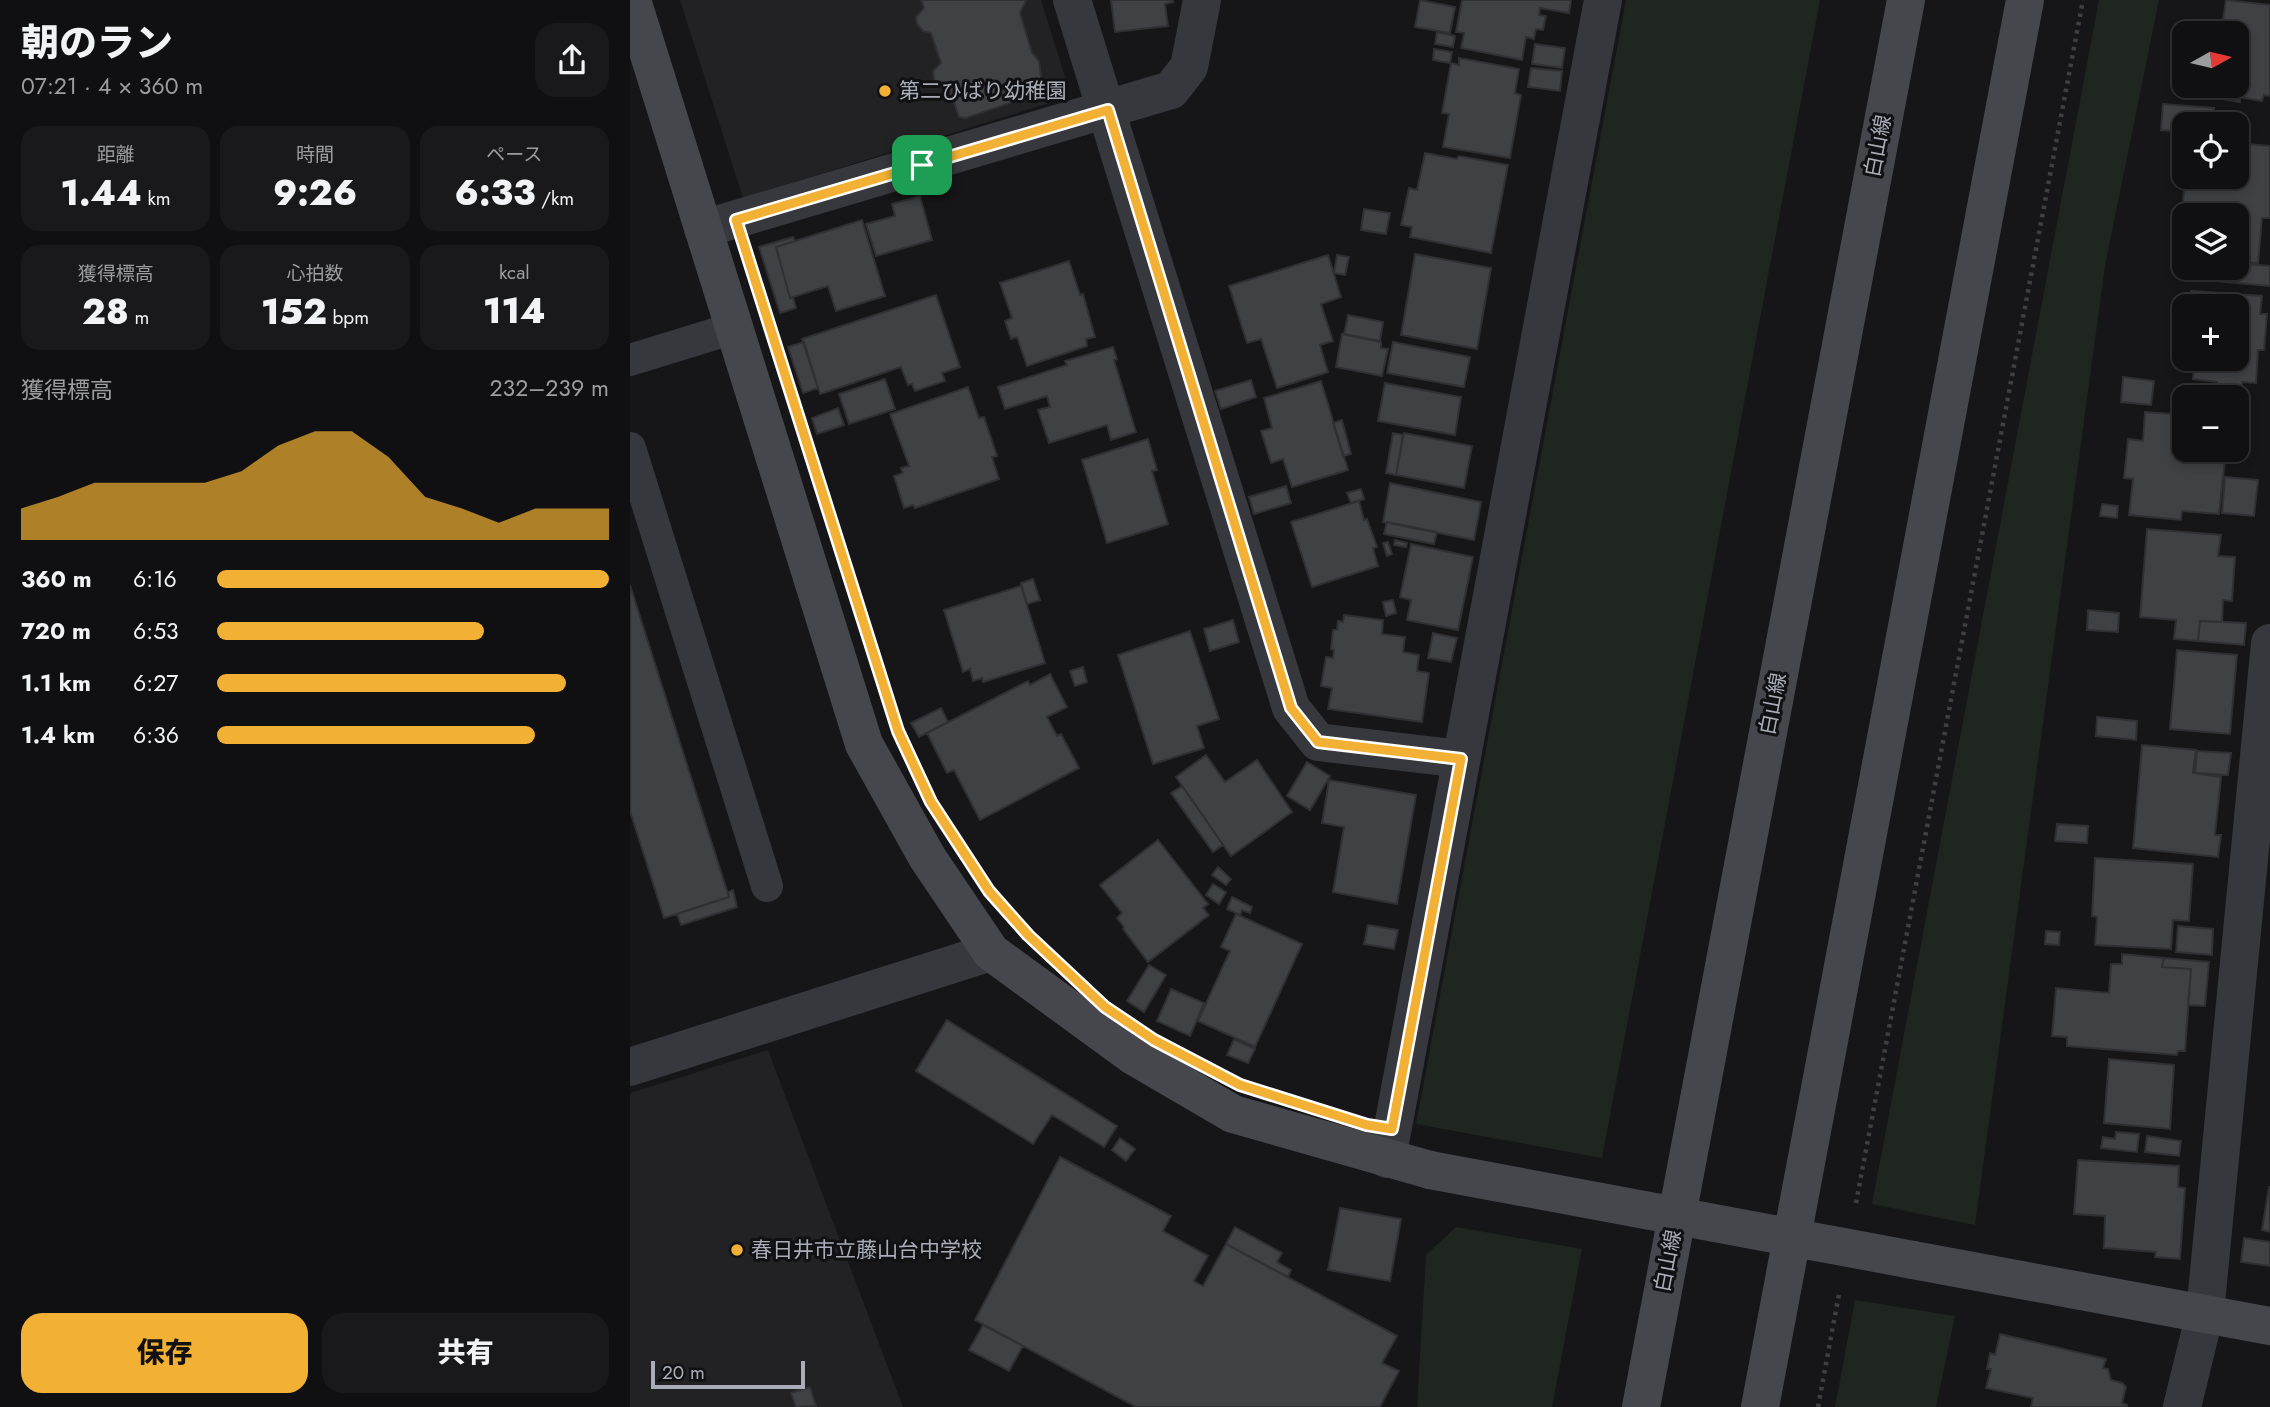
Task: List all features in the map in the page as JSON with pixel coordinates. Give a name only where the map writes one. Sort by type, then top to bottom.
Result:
[{"type":"street","points":[[632,0],[864,744],[927,858],[991,951],[1132,1055],[1233,1114],[1430,1170],[2270,1325]]},
{"type":"street","points":[[1072,0],[1291,708],[1318,742],[1461,759]]},
{"type":"street","points":[[703,229],[1171,90],[1189,67],[1202,0]]},
{"type":"street","points":[[1387,1159],[1603,0]]},
{"type":"street","name":"白山線","points":[[1641,1407],[1906,0]]},
{"type":"street","points":[[1760,1407],[2025,0]]},
{"type":"street","points":[[2182,1407],[2205,1312],[2257,903],[2270,643]]},
{"type":"street","points":[[630,1067],[991,951]]},
{"type":"lane","points":[[630,360],[734,328]]},
{"type":"lane","points":[[630,448],[767,886]]},
{"type":"path","points":[[1854,1216],[2083,0]]},
{"type":"path","points":[[1818,1407],[1841,1284]]},
{"type":"shaded area","name":"第二ひばり幼稚園","points":[[680,0],[1041,0],[1066,80],[1056,101],[743,198]]},
{"type":"shaded area","points":[[1626,0],[1820,0],[1602,1158],[1416,1124]]},
{"type":"shaded area","points":[[2099,0],[2159,0],[2105,266],[1975,1225],[1872,1204]]},
{"type":"shaded area","name":"春日井市立藤山台中学校","points":[[768,1050],[903,1407],[630,1407],[630,1093]]},
{"type":"shaded area","points":[[1456,1227],[1582,1249],[1552,1407],[1417,1407],[1426,1255]]},
{"type":"shaded area","points":[[1855,1300],[1955,1316],[1936,1407],[1835,1407]]},
{"type":"building","points":[[921,0],[1026,0],[1020,13],[1032,53],[1039,61],[1042,86],[1039,93],[966,118],[959,117],[949,88],[939,86],[934,80],[933,71],[941,63],[931,33],[923,31],[917,24],[916,17],[924,8]]},
{"type":"building","points":[[1111,0],[1172,0],[1173,2],[1165,4],[1168,26],[1115,32]]},
{"type":"building","points":[[1420,0],[1455,7],[1450,33],[1415,27]]},
{"type":"building","points":[[1462,0],[1571,0],[1569,13],[1540,8],[1539,15],[1546,16],[1543,30],[1536,29],[1534,39],[1526,37],[1522,60],[1461,48],[1464,33],[1456,32]]},
{"type":"building","points":[[2226,0],[2270,5],[2270,96],[2264,95],[2262,101],[2246,98],[2249,98],[2249,21],[2223,21]]},
{"type":"building","points":[[1437,32],[1455,36],[1453,47],[1435,44]]},
{"type":"building","points":[[1535,44],[1565,48],[1562,68],[1532,64]]},
{"type":"building","points":[[1434,49],[1452,52],[1450,63],[1433,60]]},
{"type":"building","points":[[1459,58],[1519,69],[1515,93],[1521,95],[1510,158],[1443,147],[1449,114],[1442,113],[1451,63],[1459,65]]},
{"type":"building","points":[[1531,68],[1562,71],[1560,91],[1528,87]]},
{"type":"building","points":[[2217,98],[2240,98],[2240,102]]},
{"type":"building","points":[[2163,104],[2214,108],[2214,112],[2172,112],[2172,131],[2161,130]]},
{"type":"building","points":[[2249,144],[2270,146],[2270,218],[2262,218],[2258,263],[2249,262],[2249,203],[2183,203],[2184,189],[2249,189]]},
{"type":"building","points":[[1425,153],[1508,165],[1491,253],[1410,237],[1412,227],[1401,225],[1409,188],[1417,190]]},
{"type":"building","points":[[920,196],[932,240],[876,256],[866,224],[895,216],[892,204]]},
{"type":"building","points":[[1364,209],[1390,213],[1386,234],[1361,230]]},
{"type":"building","points":[[862,220],[885,296],[836,311],[828,286],[790,298],[776,247]]},
{"type":"building","points":[[793,237],[795,241],[776,247],[790,298],[793,297],[796,308],[780,313],[759,247]]},
{"type":"building","points":[[1415,254],[1491,268],[1477,349],[1401,335]]},
{"type":"building","points":[[1328,255],[1341,297],[1321,304],[1333,341],[1320,345],[1328,372],[1277,388],[1261,339],[1247,343],[1229,286]]},
{"type":"building","points":[[1337,255],[1349,257],[1345,275],[1334,273]]},
{"type":"building","points":[[1069,261],[1080,295],[1083,294],[1095,337],[1086,339],[1087,346],[1027,366],[1017,337],[1011,339],[1005,321],[1012,318],[1000,283]]},
{"type":"building","points":[[2249,264],[2270,266],[2270,286],[2204,280],[2249,280]]},
{"type":"building","points":[[2191,291],[2234,294],[2191,294]]},
{"type":"building","points":[[936,295],[960,367],[942,373],[945,381],[915,391],[912,384],[908,385],[901,367],[820,394],[802,339]]},
{"type":"building","points":[[2249,295],[2262,296],[2260,314],[2267,314],[2264,350],[2258,350],[2256,383],[2217,385],[2217,382],[2193,379],[2193,371],[2249,371]]},
{"type":"building","points":[[1348,315],[1383,322],[1380,341],[1344,334]]},
{"type":"building","points":[[1342,334],[1381,342],[1381,348],[1388,349],[1382,376],[1336,367]]},
{"type":"building","points":[[804,342],[818,388],[803,393],[788,347]]},
{"type":"building","points":[[1393,342],[1470,357],[1464,387],[1387,373]]},
{"type":"building","points":[[1113,347],[1117,359],[1114,360],[1136,432],[1111,440],[1107,425],[1049,443],[1038,410],[1050,407],[1047,396],[1005,409],[998,387],[1067,365],[1065,361]]},
{"type":"building","points":[[2123,377],[2154,381],[2151,405],[2121,402]]},
{"type":"building","points":[[885,379],[895,409],[849,424],[839,394]]},
{"type":"building","points":[[1251,380],[1256,397],[1221,409],[1215,391]]},
{"type":"building","points":[[1321,381],[1348,470],[1292,487],[1283,459],[1271,463],[1261,431],[1272,428],[1264,398]]},
{"type":"building","points":[[1385,383],[1461,397],[1455,435],[1378,421]]},
{"type":"building","points":[[968,387],[979,418],[984,417],[997,456],[992,457],[999,479],[915,508],[913,505],[904,508],[894,476],[903,473],[901,468],[909,466],[890,414]]},
{"type":"building","points":[[838,408],[844,425],[817,434],[812,418]]},
{"type":"building","points":[[2145,412],[2172,414],[2172,462],[2225,462],[2219,514],[2182,511],[2181,520],[2129,515],[2133,479],[2124,478],[2128,439],[2143,441]]},
{"type":"building","points":[[1342,420],[1351,454],[1343,456],[1333,423]]},
{"type":"building","points":[[1393,433],[1403,435],[1396,475],[1386,473]]},
{"type":"building","points":[[1404,433],[1472,446],[1464,488],[1396,475]]},
{"type":"building","points":[[1148,439],[1157,470],[1152,471],[1168,524],[1107,543],[1082,460]]},
{"type":"building","points":[[2225,477],[2258,480],[2254,516],[2222,513]]},
{"type":"building","points":[[1390,483],[1481,502],[1474,540],[1383,522]]},
{"type":"building","points":[[1286,486],[1291,503],[1254,514],[1249,497]]},
{"type":"building","points":[[1361,489],[1364,499],[1351,503],[1347,493]]},
{"type":"building","points":[[1359,501],[1364,520],[1367,519],[1377,547],[1373,548],[1378,566],[1312,587],[1291,522]]},
{"type":"building","points":[[2102,504],[2118,506],[2117,518],[2100,516]]},
{"type":"building","points":[[1387,522],[1437,532],[1434,544],[1384,534]]},
{"type":"building","points":[[2147,529],[2221,535],[2218,556],[2235,557],[2232,601],[2223,600],[2222,622],[2200,621],[2198,641],[2174,639],[2176,620],[2140,617]]},
{"type":"building","points":[[1395,540],[1407,543],[1406,547],[1394,545]]},
{"type":"building","points":[[1388,542],[1392,554],[1387,556],[1383,543]]},
{"type":"building","points":[[1411,544],[1473,557],[1458,630],[1407,620],[1411,600],[1400,597]]},
{"type":"building","points":[[1033,579],[1040,600],[1027,604],[1021,583]]},
{"type":"building","points":[[630,585],[729,897],[664,918],[630,811]]},
{"type":"building","points":[[1021,586],[1045,663],[983,682],[982,678],[973,681],[970,669],[963,672],[944,610]]},
{"type":"building","points":[[1393,600],[1396,613],[1386,616],[1383,602]]},
{"type":"building","points":[[2088,610],[2119,613],[2118,632],[2087,630]]},
{"type":"building","points":[[1344,615],[1383,620],[1382,634],[1405,637],[1403,652],[1419,655],[1417,671],[1429,673],[1422,722],[1328,709],[1332,688],[1321,686],[1326,657],[1333,658],[1333,630],[1337,630],[1338,621],[1343,622]]},
{"type":"building","points":[[1233,620],[1239,642],[1210,651],[1204,629]]},
{"type":"building","points":[[2200,621],[2246,623],[2244,645],[2198,641]]},
{"type":"building","points":[[1190,631],[1219,719],[1197,726],[1204,748],[1153,764],[1118,655]]},
{"type":"building","points":[[1433,633],[1457,638],[1451,662],[1428,658]]},
{"type":"building","points":[[2177,650],[2237,655],[2230,734],[2170,729]]},
{"type":"building","points":[[1083,667],[1087,682],[1075,686],[1070,671]]},
{"type":"building","points":[[1050,674],[1067,707],[1047,717],[1057,736],[1061,734],[1079,768],[980,820],[954,770],[947,773],[927,733],[1028,681],[1030,685]]},
{"type":"building","points":[[941,708],[948,722],[919,737],[911,723]]},
{"type":"building","points":[[2097,717],[2137,721],[2136,740],[2096,736]]},
{"type":"building","points":[[2142,745],[2196,750],[2193,773],[2221,777],[2215,835],[2221,835],[2218,857],[2133,848]]},
{"type":"building","points":[[2197,751],[2231,753],[2228,775],[2195,773]]},
{"type":"building","points":[[1206,755],[1225,782],[1257,760],[1292,812],[1231,856],[1176,777]]},
{"type":"building","points":[[1307,762],[1330,776],[1310,810],[1287,796]]},
{"type":"building","points":[[1329,780],[1416,795],[1397,904],[1333,892],[1344,827],[1322,823]]},
{"type":"building","points":[[1182,786],[1223,845],[1213,852],[1171,793]]},
{"type":"building","points":[[2057,824],[2088,826],[2087,843],[2055,841]]},
{"type":"building","points":[[1158,840],[1208,904],[1203,908],[1209,915],[1148,962],[1117,918],[1122,913],[1100,885]]},
{"type":"building","points":[[2095,858],[2193,864],[2189,921],[2173,920],[2171,949],[2095,945],[2097,917],[2092,916]]},
{"type":"building","points":[[1218,867],[1231,879],[1226,885],[1212,875]]},
{"type":"building","points":[[1213,884],[1226,892],[1219,904],[1206,895]]},
{"type":"building","points":[[733,890],[737,907],[681,925],[677,914],[729,897],[728,892]]},
{"type":"building","points":[[1232,897],[1252,907],[1250,913],[1242,910],[1240,915],[1227,909]]},
{"type":"building","points":[[1236,914],[1302,944],[1255,1047],[1198,1021],[1230,951],[1221,947]]},
{"type":"building","points":[[1368,925],[1398,930],[1394,949],[1364,944]]},
{"type":"building","points":[[2178,926],[2213,929],[2212,955],[2176,952]]},
{"type":"building","points":[[2046,931],[2060,932],[2059,945],[2045,944]]},
{"type":"building","points":[[2122,954],[2164,958],[2162,967],[2191,969],[2185,1051],[2178,1051],[2177,1055],[2067,1046],[2067,1037],[2052,1036],[2056,988],[2109,993],[2111,964],[2122,964]]},
{"type":"building","points":[[2164,958],[2209,962],[2205,1006],[2188,1005],[2191,969],[2162,967]]},
{"type":"building","points":[[1149,965],[1166,975],[1144,1012],[1127,1001]]},
{"type":"building","points":[[1171,989],[1204,1003],[1190,1036],[1157,1021]]},
{"type":"building","points":[[947,1020],[1117,1126],[1104,1147],[1052,1115],[1033,1144],[916,1071]]},
{"type":"building","points":[[1234,1039],[1255,1049],[1248,1063],[1227,1055]]},
{"type":"building","points":[[2109,1059],[2174,1065],[2170,1129],[2104,1123]]},
{"type":"building","points":[[2116,1132],[2139,1134],[2137,1152],[2101,1148],[2103,1137],[2115,1139]]},
{"type":"building","points":[[2147,1136],[2181,1141],[2179,1156],[2145,1152]]},
{"type":"building","points":[[1120,1138],[1135,1149],[1126,1161],[1112,1150]]},
{"type":"building","points":[[1060,1157],[1171,1216],[1163,1231],[1208,1256],[1194,1281],[1203,1286],[1226,1244],[1397,1336],[1382,1363],[1399,1371],[1380,1407],[1136,1407],[975,1320]]},
{"type":"building","points":[[2078,1160],[2179,1166],[2178,1187],[2185,1188],[2180,1259],[2155,1257],[2156,1252],[2104,1248],[2105,1216],[2074,1214]]},
{"type":"building","points":[[2270,1187],[2270,1232],[2262,1230]]},
{"type":"building","points":[[1340,1208],[1401,1219],[1390,1281],[1328,1270]]},
{"type":"building","points":[[1235,1227],[1282,1253],[1277,1262],[1291,1270],[1288,1277],[1226,1244]]},
{"type":"building","points":[[2244,1238],[2270,1242],[2270,1266],[2241,1262]]},
{"type":"building","points":[[983,1325],[1023,1346],[1009,1371],[969,1350]]},
{"type":"building","points":[[2000,1334],[2106,1359],[2103,1368],[2108,1369],[2111,1380],[2126,1387],[2122,1403],[2127,1407],[2031,1407],[2033,1398],[1986,1388],[1991,1369],[1987,1369],[1990,1353],[1995,1355]]},
{"type":"building","points":[[810,1387],[816,1406],[796,1407],[791,1393]]},
{"type":"place","name":"第二ひばり幼稚園","points":[[885,91]]},
{"type":"place","name":"春日井市立藤山台中学校","points":[[737,1250]]},
{"type":"route","points":[[1108,110],[1291,708],[1318,742],[1461,759],[1392,1129],[1367,1125],[1240,1085],[1154,1040],[1105,1007],[1028,935],[989,891],[931,802],[898,731],[736,220],[922,165],[1108,110]]}]
